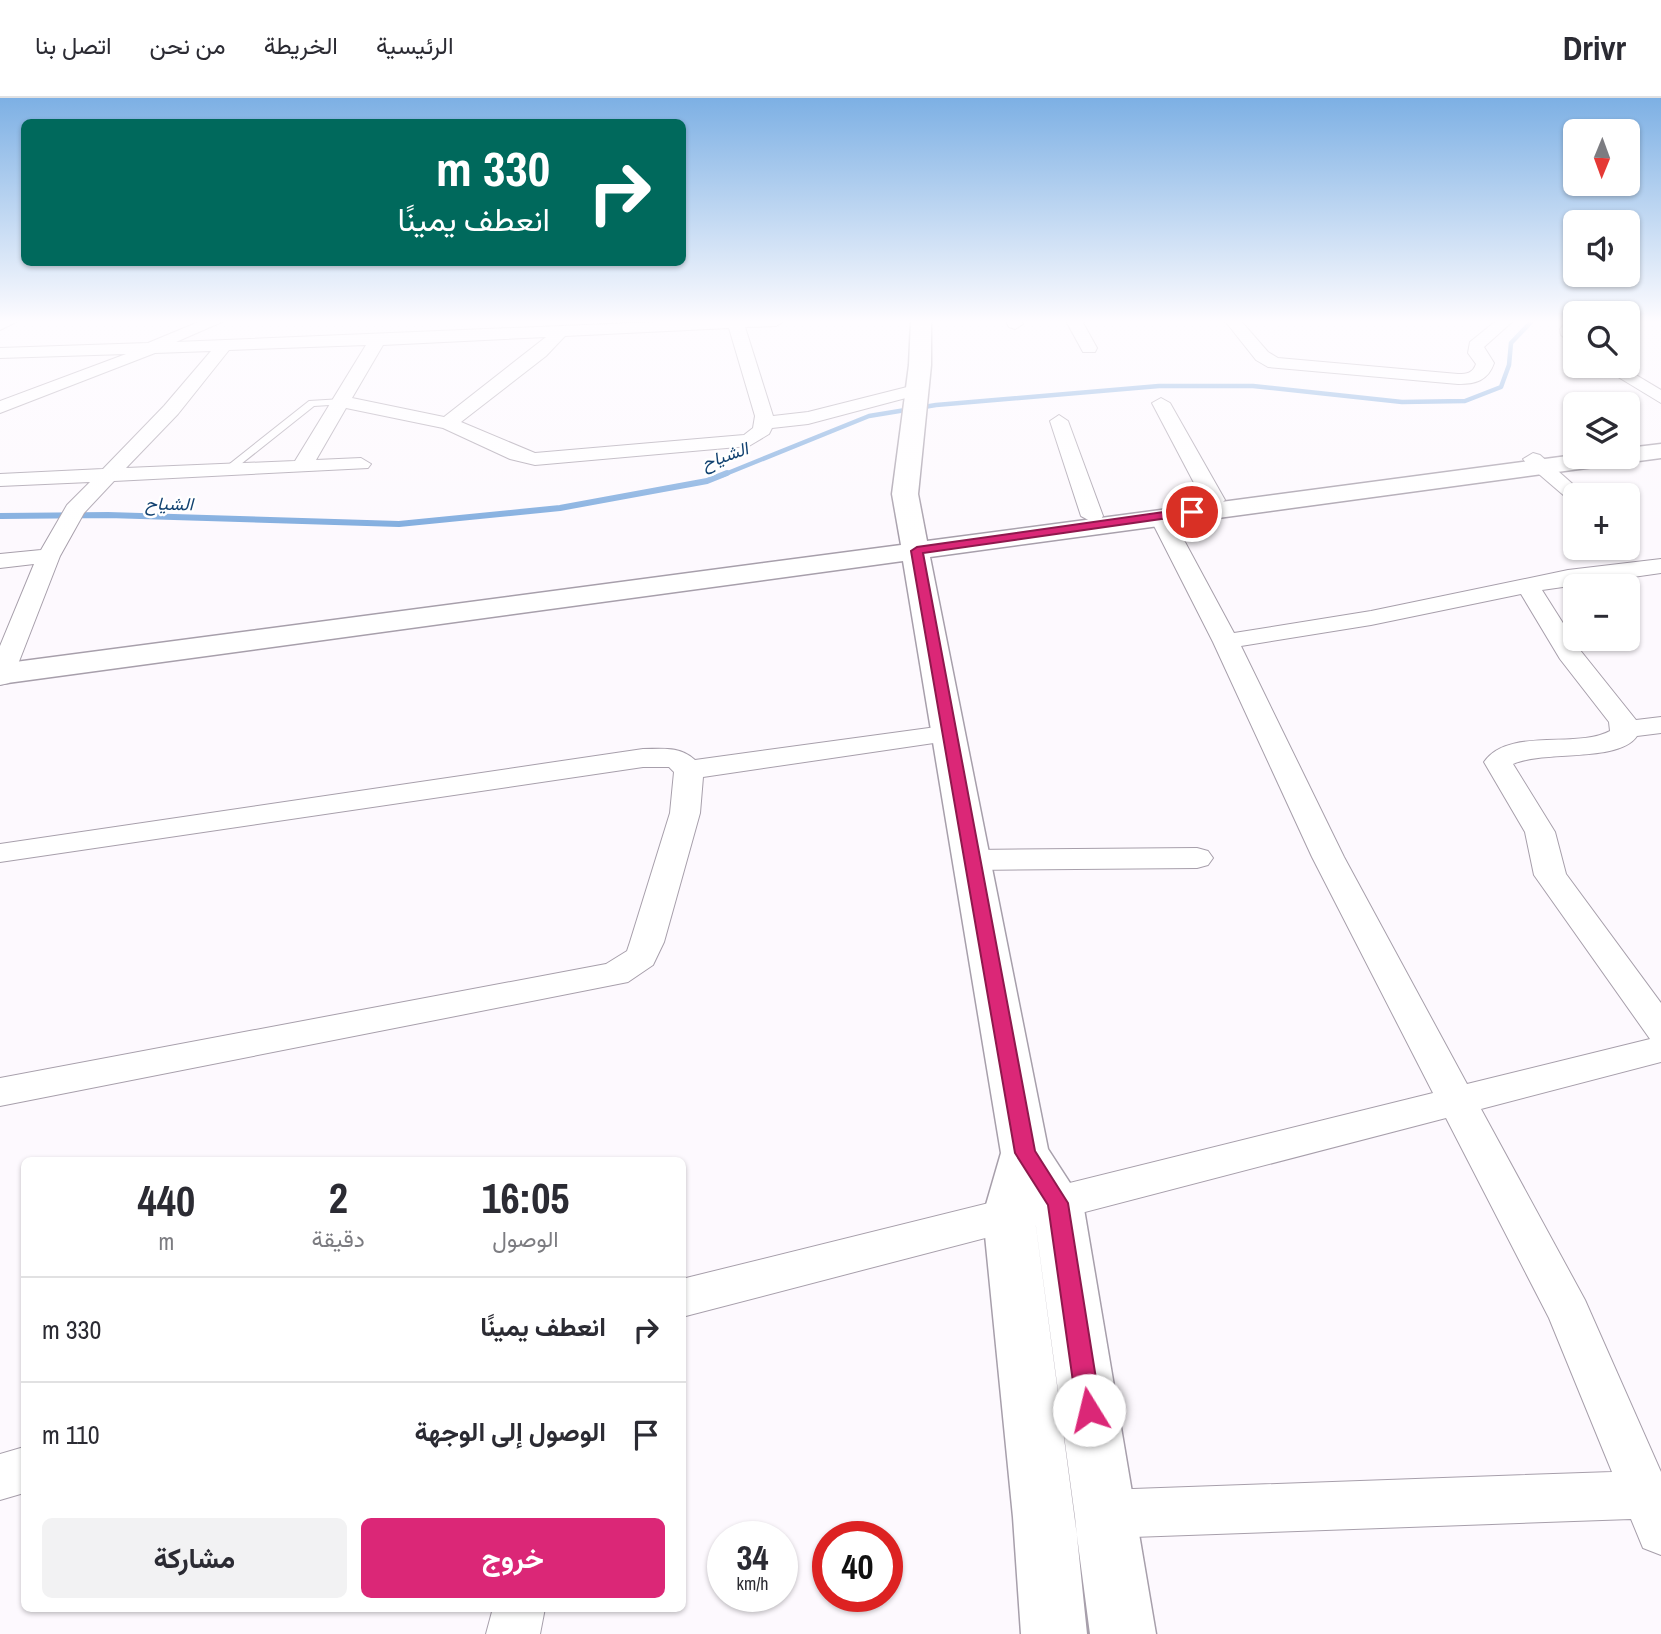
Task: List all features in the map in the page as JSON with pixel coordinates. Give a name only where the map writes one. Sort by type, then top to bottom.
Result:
[{"type":"main road","points":[[916,393],[905,494],[951,733],[1033,1209],[1105,1514],[1123,1634]]},
{"type":"main road","points":[[1640,445],[1661,442]]},
{"type":"main road","points":[[1640,454],[1661,451]]},
{"type":"main road","points":[[1,671],[915,545],[1160,516],[1538,462],[1563,456]]},
{"type":"main road","points":[[915,545],[1091,516],[1563,460]]},
{"type":"main road","points":[[1033,1209],[1044,1517],[1054,1634]]},
{"type":"street","points":[[0,407],[37,393]]},
{"type":"street","points":[[1,671],[49,556],[69,520],[183,393]]},
{"type":"street","points":[[302,466],[347,393]]},
{"type":"street","points":[[448,423],[487,393]]},
{"type":"street","points":[[342,402],[448,423],[517,455],[544,459],[734,443],[757,436],[763,424],[758,393]]},
{"type":"street","points":[[763,424],[914,403]]},
{"type":"street","points":[[1161,403],[1214,500]]},
{"type":"street","points":[[1059,421],[1091,516]]},
{"type":"street","points":[[1538,462],[1563,484]]},
{"type":"street","points":[[0,480],[361,464]]},
{"type":"street","points":[[1105,1514],[1654,1512],[1569,1314],[1458,1099],[1328,857],[1226,642],[1160,516]]},
{"type":"street","points":[[0,561],[49,556]]},
{"type":"street","points":[[1226,642],[1283,630],[1371,618],[1568,577],[1653,564]]},
{"type":"street","points":[[1527,585],[1569,654],[1623,721],[1626,729],[1624,735],[1611,742],[1504,755],[1498,762],[1503,775],[1540,832],[1554,881],[1661,1029]]},
{"type":"street","points":[[1626,729],[1661,725]]},
{"type":"street","points":[[689,770],[951,733]]},
{"type":"street","points":[[0,853],[643,758],[676,758],[689,770]]},
{"type":"street","points":[[0,1092],[616,974],[641,957],[647,942],[685,813],[689,770]]},
{"type":"street","points":[[972,860],[1197,858]]},
{"type":"street","points":[[686,1297],[1661,1049]]},
{"type":"street","points":[[0,1477],[21,1471]]},
{"type":"street","points":[[513,1634],[518,1612]]},
{"type":"lane","points":[[227,470],[312,403],[342,402]]},
{"type":"waterway","name":"الشياح","points":[[723,475],[869,416],[936,405],[1081,393]]},
{"type":"waterway","name":"الشياح","points":[[1315,393],[1402,402],[1465,401],[1486,393]]},
{"type":"waterway","name":"الشياح","points":[[0,516],[108,515],[399,524],[560,508],[707,481],[727,473]]},
{"type":"route","points":[[1089,1410],[1058,1203],[1025,1153],[917,551],[1192,512]]}]
